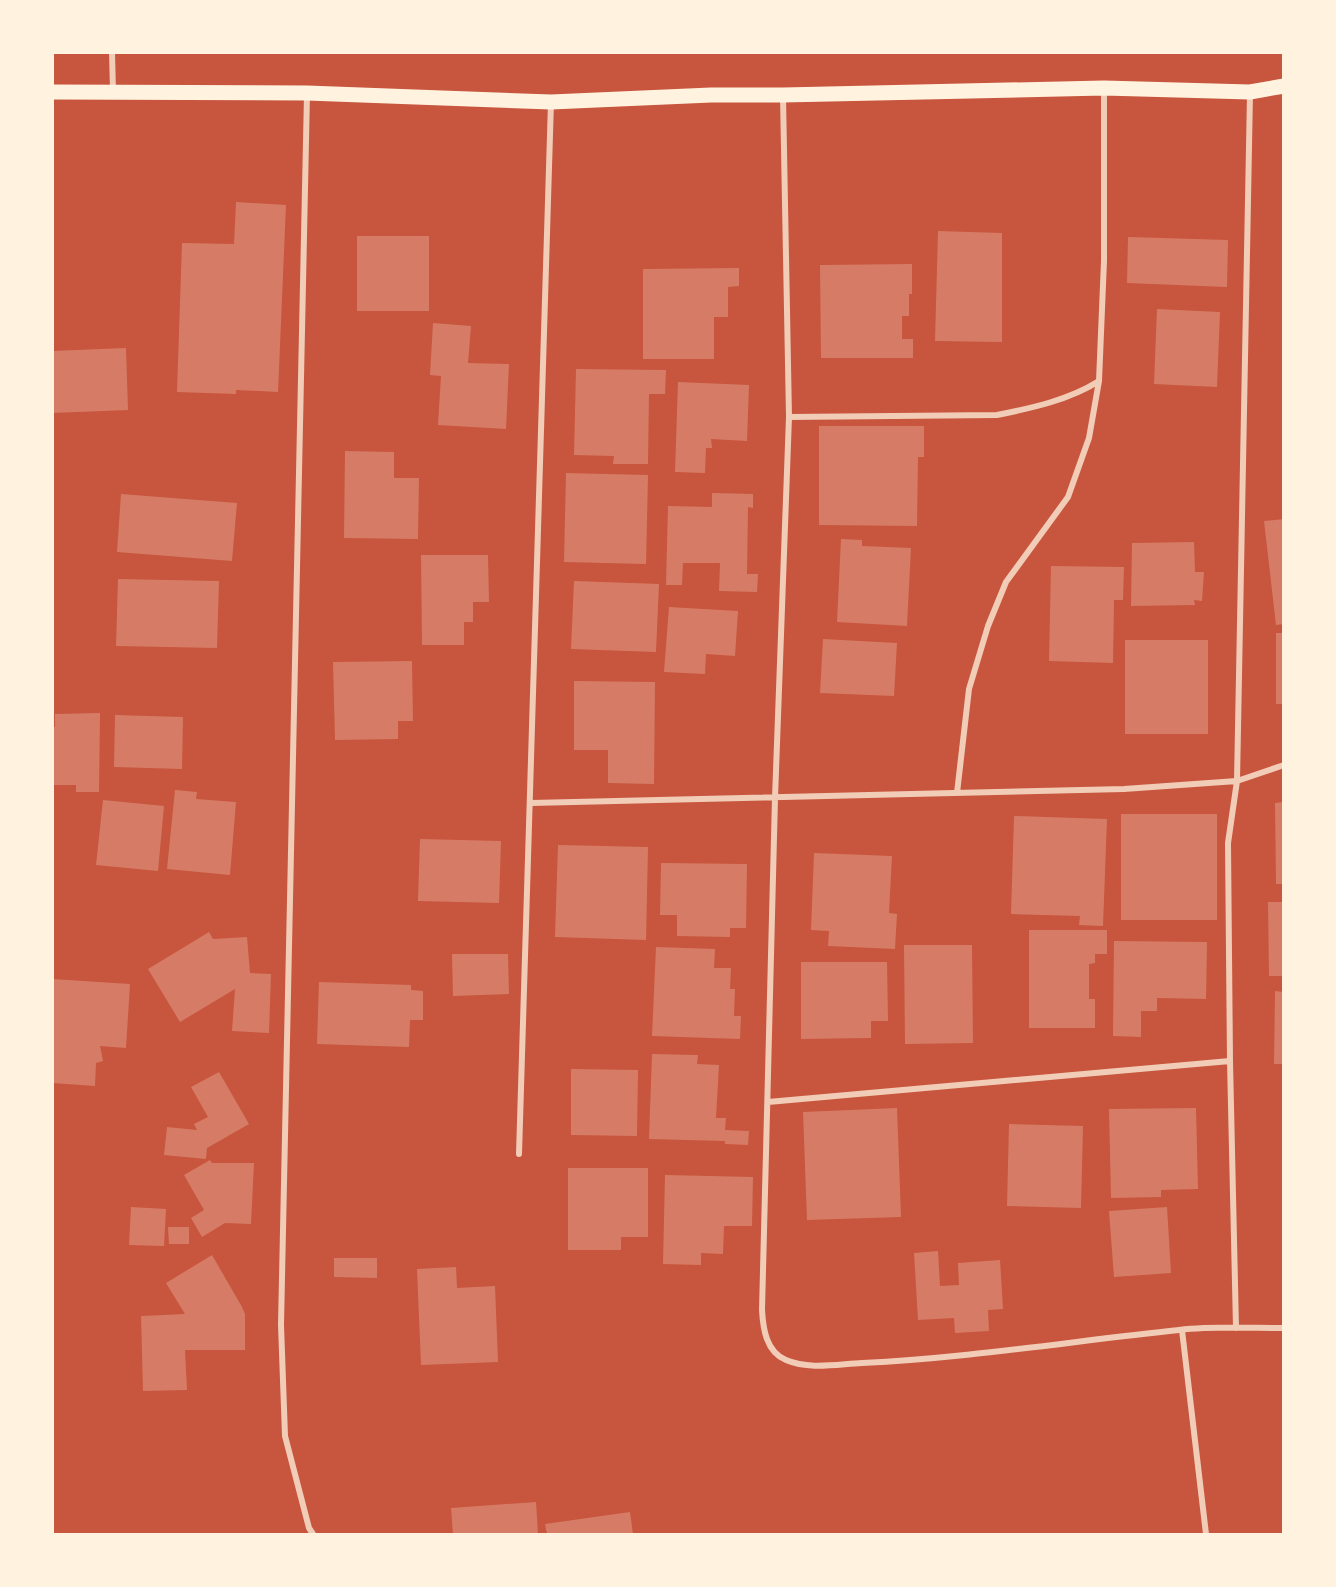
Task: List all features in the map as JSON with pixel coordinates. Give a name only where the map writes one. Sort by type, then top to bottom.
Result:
[{"type":"main road","points":[[52,92],[307,93],[551,102],[711,95],[1104,88],[1250,92],[1284,86]]},
{"type":"street","points":[[112,52],[113,92]]},
{"type":"street","points":[[957,793],[969,689],[988,626],[1006,582],[1068,497],[1089,438],[1099,381],[1104,261],[1104,88]]},
{"type":"street","points":[[1236,1328],[1228,843],[1237,781],[1250,92]]},
{"type":"street","points":[[307,93],[281,1325],[285,1436],[309,1528],[313,1534]]},
{"type":"street","points":[[783,95],[789,417],[775,798],[762,1310],[763,1327],[767,1340],[774,1352],[784,1360],[805,1366],[919,1361],[1182,1330],[1284,1328]]},
{"type":"street","points":[[519,1154],[551,102]]},
{"type":"street","points":[[789,417],[997,415],[1027,410],[1085,390],[1099,381]]},
{"type":"street","points":[[531,802],[1124,789],[1237,781],[1284,765]]},
{"type":"street","points":[[768,1102],[1230,1061]]},
{"type":"street","points":[[1182,1330],[1206,1534]]},
{"type":"building","points":[[236,202],[286,205],[278,392],[236,390],[236,394],[177,392],[182,243],[234,244]]},
{"type":"building","points":[[938,231],[1002,233],[1002,342],[935,341]]},
{"type":"building","points":[[357,236],[429,236],[429,311],[357,311]]},
{"type":"building","points":[[1128,237],[1228,240],[1227,287],[1127,283]]},
{"type":"building","points":[[912,264],[912,294],[909,294],[909,316],[902,316],[902,339],[913,339],[913,358],[821,358],[820,265]]},
{"type":"building","points":[[739,268],[739,286],[728,287],[728,317],[714,317],[714,359],[643,359],[643,269]]},
{"type":"building","points":[[1157,309],[1220,312],[1217,387],[1154,384]]},
{"type":"building","points":[[433,323],[471,326],[468,363],[509,364],[506,429],[438,425],[441,376],[430,375]]},
{"type":"building","points":[[126,348],[128,410],[52,413],[52,351]]},
{"type":"building","points":[[576,369],[666,370],[665,394],[649,394],[648,464],[613,464],[614,456],[574,455]]},
{"type":"building","points":[[678,382],[749,385],[747,441],[711,439],[712,448],[706,448],[705,473],[675,472]]},
{"type":"building","points":[[819,426],[924,426],[924,457],[918,457],[917,526],[819,525]]},
{"type":"building","points":[[345,451],[394,452],[394,478],[419,478],[418,539],[344,538]]},
{"type":"building","points":[[566,473],[648,475],[646,564],[564,562]]},
{"type":"building","points":[[712,493],[753,494],[753,508],[748,507],[747,574],[758,574],[757,592],[719,591],[720,563],[683,563],[682,585],[666,585],[668,506],[712,507]]},
{"type":"building","points":[[121,494],[237,503],[232,561],[117,552]]},
{"type":"building","points":[[1284,519],[1284,624],[1276,625],[1264,521]]},
{"type":"building","points":[[841,539],[862,540],[862,546],[911,548],[907,626],[837,622]]},
{"type":"building","points":[[1194,542],[1195,572],[1204,572],[1202,601],[1194,600],[1195,605],[1131,606],[1132,543]]},
{"type":"building","points":[[421,555],[488,555],[489,602],[473,602],[473,622],[464,622],[464,645],[422,645]]},
{"type":"building","points":[[1051,566],[1124,567],[1123,600],[1114,600],[1113,663],[1049,661]]},
{"type":"building","points":[[118,579],[219,581],[217,648],[116,646]]},
{"type":"building","points":[[574,581],[659,584],[656,652],[571,649]]},
{"type":"building","points":[[669,607],[738,611],[735,656],[706,654],[705,674],[664,672]]},
{"type":"building","points":[[1276,633],[1284,633],[1284,704],[1276,704]]},
{"type":"building","points":[[823,639],[897,643],[894,696],[820,693]]},
{"type":"building","points":[[1125,640],[1208,640],[1208,734],[1125,734]]},
{"type":"building","points":[[412,661],[413,721],[398,721],[398,739],[335,740],[333,662]]},
{"type":"building","points":[[574,681],[655,682],[654,784],[608,783],[608,750],[574,750]]},
{"type":"building","points":[[100,713],[99,792],[76,792],[76,785],[52,785],[52,727],[55,727],[55,714]]},
{"type":"building","points":[[115,715],[183,717],[182,769],[114,767]]},
{"type":"building","points":[[175,790],[197,792],[196,799],[236,802],[230,875],[167,869]]},
{"type":"building","points":[[103,800],[164,806],[158,871],[96,865]]},
{"type":"building","points":[[1284,802],[1284,884],[1276,884],[1275,803]]},
{"type":"building","points":[[1121,814],[1217,814],[1217,920],[1121,920]]},
{"type":"building","points":[[1014,816],[1107,819],[1103,926],[1079,925],[1080,916],[1011,914]]},
{"type":"building","points":[[420,839],[501,841],[499,903],[418,901]]},
{"type":"building","points":[[558,845],[648,847],[646,940],[555,937]]},
{"type":"building","points":[[814,853],[892,856],[889,913],[897,914],[895,949],[828,946],[829,931],[811,930]]},
{"type":"building","points":[[661,863],[747,864],[746,928],[730,928],[730,937],[677,936],[677,915],[660,915]]},
{"type":"building","points":[[1268,902],[1284,902],[1284,976],[1269,976]]},
{"type":"building","points":[[1029,930],[1107,930],[1107,954],[1095,954],[1095,963],[1089,964],[1089,999],[1095,999],[1095,1028],[1029,1028]]},
{"type":"building","points":[[209,932],[213,939],[247,937],[250,973],[271,974],[269,1033],[232,1031],[235,989],[180,1022],[148,969]]},
{"type":"building","points":[[1114,941],[1207,942],[1206,999],[1157,998],[1157,1011],[1141,1011],[1141,1037],[1113,1036]]},
{"type":"building","points":[[904,945],[972,945],[973,1043],[905,1044]]},
{"type":"building","points":[[656,947],[715,949],[714,968],[731,968],[730,989],[735,989],[734,1016],[741,1016],[740,1039],[652,1036]]},
{"type":"building","points":[[452,954],[508,954],[509,994],[453,996]]},
{"type":"building","points":[[801,962],[887,962],[888,1021],[871,1021],[871,1038],[801,1039]]},
{"type":"building","points":[[52,979],[130,984],[126,1048],[100,1046],[103,1061],[96,1063],[95,1086],[52,1083]]},
{"type":"building","points":[[319,982],[411,985],[411,990],[423,991],[423,1020],[410,1020],[409,1047],[317,1044]]},
{"type":"building","points":[[1275,991],[1284,992],[1284,1064],[1274,1064]]},
{"type":"building","points":[[652,1054],[698,1055],[697,1064],[719,1065],[716,1118],[726,1118],[725,1130],[749,1131],[748,1145],[725,1144],[725,1141],[649,1139]]},
{"type":"building","points":[[571,1069],[638,1070],[637,1136],[571,1135]]},
{"type":"building","points":[[219,1072],[249,1124],[207,1148],[206,1159],[164,1155],[167,1127],[197,1130],[194,1124],[208,1117],[191,1087]]},
{"type":"building","points":[[897,1108],[901,1217],[807,1220],[803,1112]]},
{"type":"building","points":[[1196,1108],[1198,1189],[1161,1190],[1161,1197],[1111,1198],[1109,1109]]},
{"type":"building","points":[[1009,1124],[1083,1126],[1081,1208],[1007,1206]]},
{"type":"building","points":[[210,1160],[212,1163],[254,1163],[251,1224],[225,1223],[202,1237],[191,1218],[204,1210],[184,1175]]},
{"type":"building","points":[[568,1168],[648,1168],[648,1237],[621,1237],[621,1250],[568,1250]]},
{"type":"building","points":[[665,1175],[753,1177],[752,1226],[724,1226],[723,1254],[701,1253],[701,1265],[663,1264]]},
{"type":"building","points":[[131,1207],[166,1209],[164,1246],[129,1245]]},
{"type":"building","points":[[1167,1207],[1171,1273],[1114,1277],[1109,1211]]},
{"type":"building","points":[[168,1227],[189,1227],[189,1244],[169,1244]]},
{"type":"building","points":[[938,1251],[940,1286],[959,1285],[958,1263],[1000,1260],[1003,1309],[988,1310],[989,1331],[955,1333],[954,1318],[918,1320],[914,1253]]},
{"type":"building","points":[[212,1255],[245,1314],[245,1350],[185,1350],[187,1390],[143,1391],[141,1316],[185,1314],[166,1283]]},
{"type":"building","points":[[334,1258],[377,1258],[377,1278],[334,1277]]},
{"type":"building","points":[[456,1267],[457,1288],[495,1286],[498,1362],[421,1365],[417,1269]]},
{"type":"building","points":[[536,1502],[538,1534],[453,1534],[451,1508]]},
{"type":"building","points":[[630,1512],[633,1534],[547,1534],[545,1524]]}]
